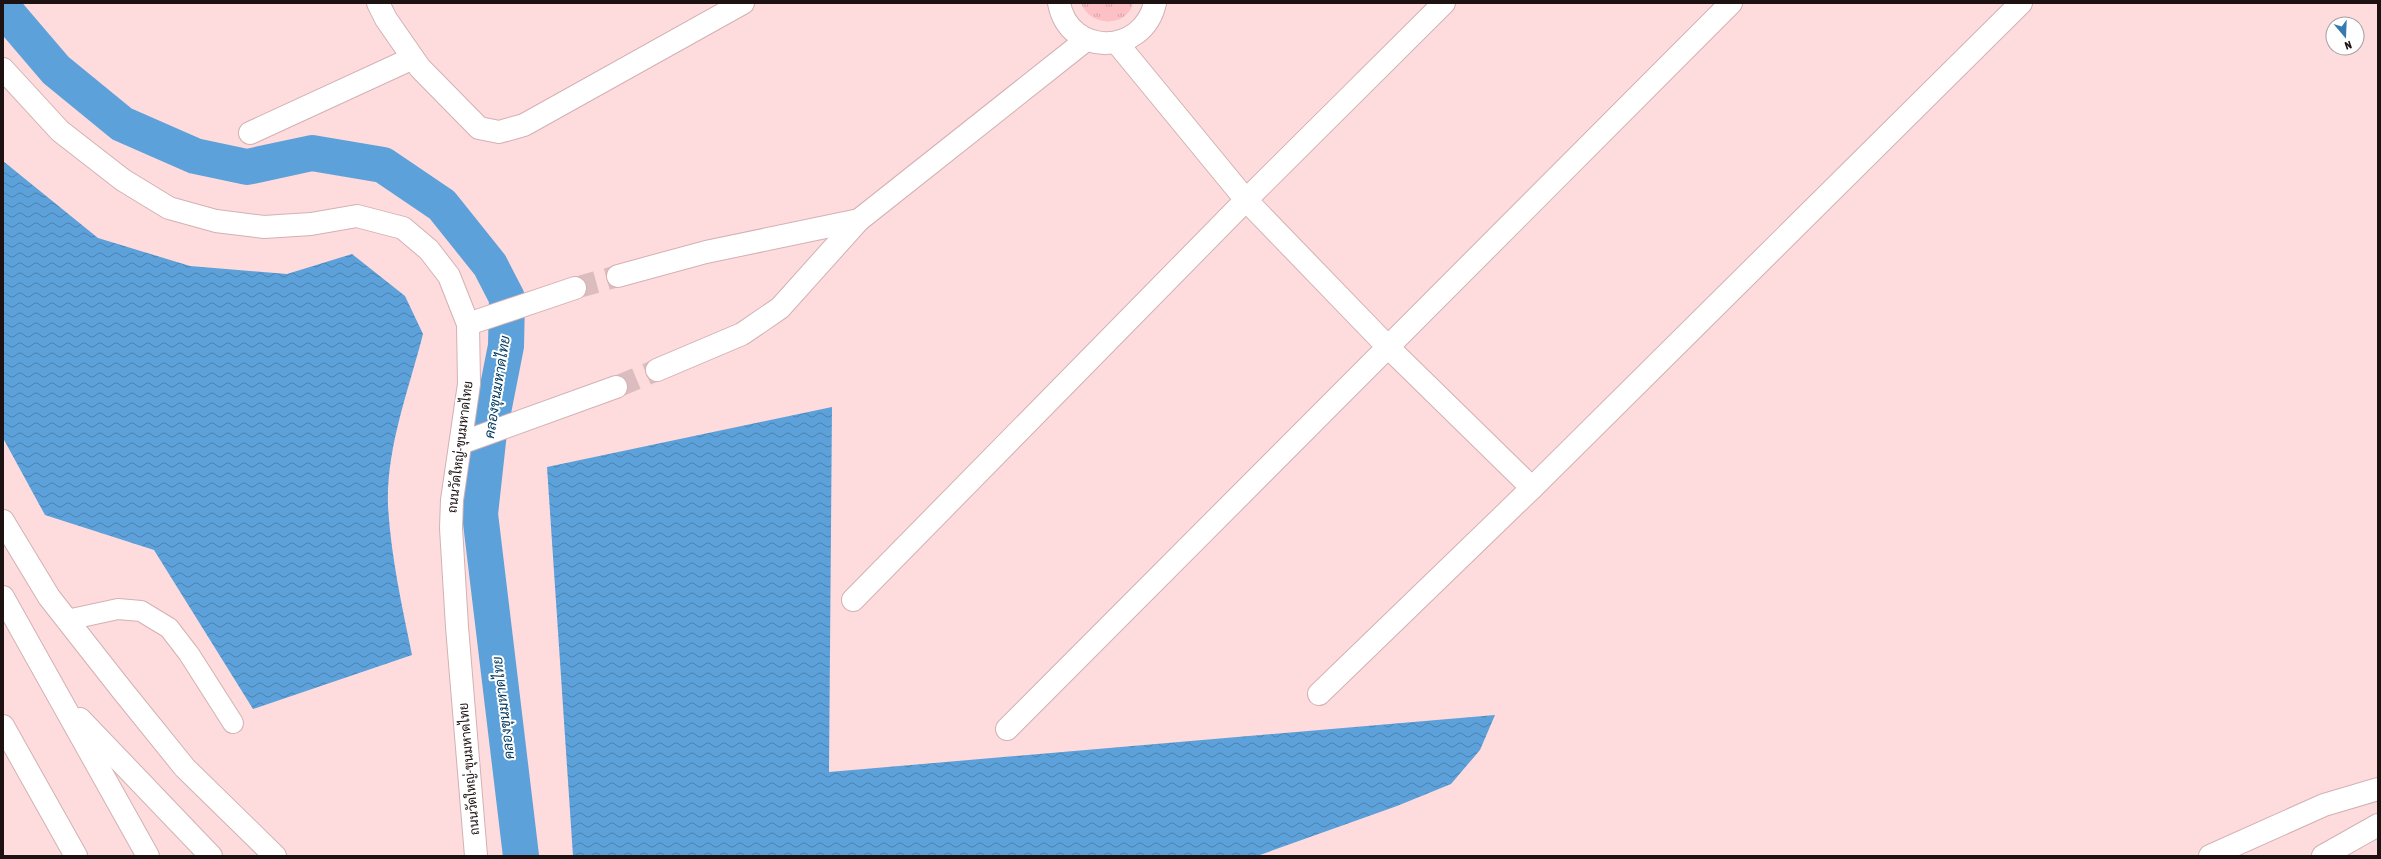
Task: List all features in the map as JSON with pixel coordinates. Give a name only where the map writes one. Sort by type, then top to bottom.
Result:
[{"type":"street","points":[[378,3],[386,19],[420,68],[479,128],[499,132],[524,125],[743,3]]},
{"type":"street","points":[[1059,3],[1061,13],[1071,28],[1086,40],[1101,43],[1117,43],[1130,38],[1142,29],[1150,18],[1155,3]]},
{"type":"street","points":[[853,600],[1246,200],[1444,3]]},
{"type":"street","points":[[1007,729],[1389,348],[1731,3]]},
{"type":"street","points":[[1319,694],[1532,488],[2020,3]]},
{"type":"street","points":[[657,370],[742,334],[780,308],[859,220],[1086,40]]},
{"type":"street","points":[[1117,43],[1246,200],[1389,348],[1532,488]]},
{"type":"street","points":[[250,133],[413,58]]},
{"type":"street","name":"ถนนวัดใหญ่-ขุนมหาดไทย","points":[[3,69],[60,131],[123,180],[169,208],[216,221],[264,227],[311,224],[357,216],[403,228],[429,250],[449,276],[478,320],[452,500],[451,528],[457,627],[476,856]]},
{"type":"street","points":[[618,276],[706,252],[859,220]]},
{"type":"street","points":[[478,320],[566,291]]},
{"type":"street","points":[[461,443],[616,387]]},
{"type":"street","points":[[3,521],[49,597],[186,768],[275,856]]},
{"type":"street","points":[[3,597],[148,856]]},
{"type":"street","points":[[57,695],[211,856]]},
{"type":"street","points":[[3,726],[76,856]]},
{"type":"street","points":[[2210,856],[2324,805],[2378,789]]},
{"type":"street","points":[[2323,856],[2378,825]]},
{"type":"lane","points":[[67,620],[118,609],[141,611],[169,628],[189,654],[233,723]]},
{"type":"green space","points":[[1081,3],[1133,3],[1129,11],[1123,17],[1116,20],[1107,21],[1099,20],[1092,16],[1085,11]]},
{"type":"water","points":[[3,161],[98,238],[190,266],[287,274],[352,254],[405,296],[423,334],[405,397],[395,441],[388,484],[388,506],[394,563],[412,655],[253,709],[154,550],[45,515],[3,438]]},
{"type":"water","points":[[832,407],[829,772],[1495,715],[1480,750],[1451,784],[1397,806],[1257,856],[573,856],[547,467]]},
{"type":"waterway","name":"คลองขุนมหาดไทย","points":[[3,8],[56,70],[122,124],[195,156],[247,167],[312,153],[383,165],[442,205],[490,265],[507,298],[506,346],[489,432],[480,514],[521,856]]},
{"type":"tunnel","points":[[575,288],[618,276]]},
{"type":"tunnel","points":[[616,387],[657,370]]}]
